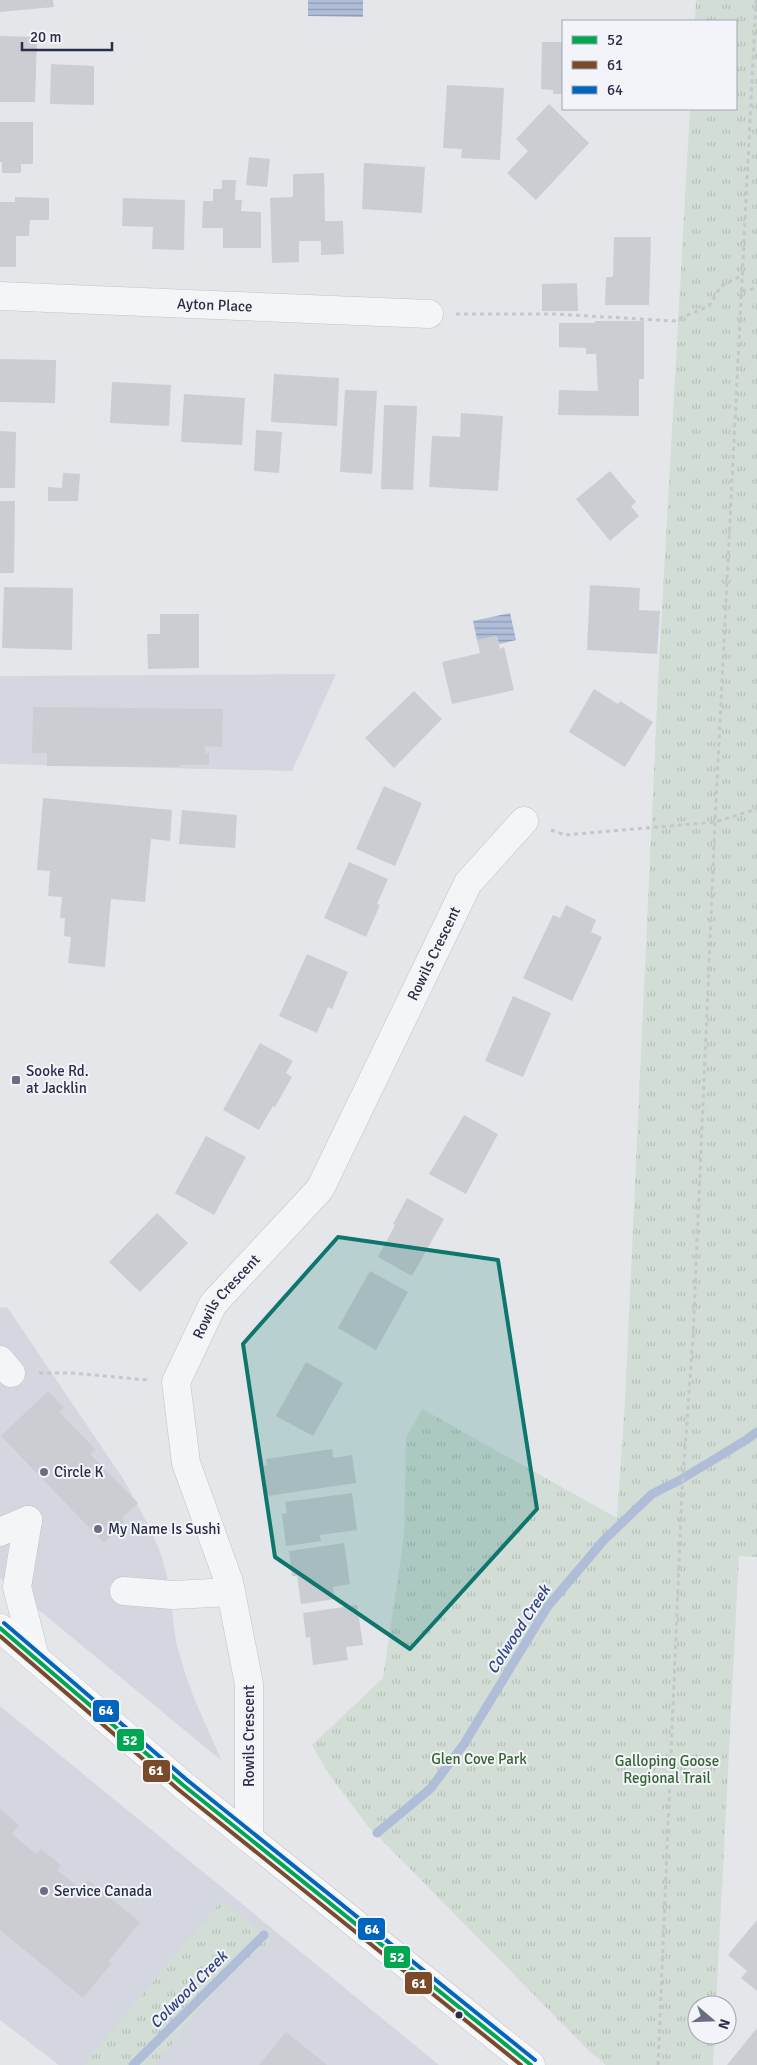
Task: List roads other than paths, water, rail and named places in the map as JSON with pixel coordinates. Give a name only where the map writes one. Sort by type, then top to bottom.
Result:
[{"type":"main road","points":[[0,1628],[183,1785],[529,2064]]},
{"type":"street","name":"Ayton Place","points":[[0,296],[429,314]]},
{"type":"street","name":"Rowils Crescent","points":[[249,1838],[249,1684],[230,1582],[186,1463],[176,1382],[213,1304],[320,1189],[468,883],[524,821]]},
{"type":"street","points":[[0,1532],[28,1520],[16,1587],[35,1657]]},
{"type":"street","points":[[124,1591],[173,1595],[231,1592]]},
{"type":"water","points":[[308,0],[363,0],[363,17],[308,16]]},
{"type":"water","points":[[510,613],[516,640],[499,644],[497,636],[477,640],[473,621]]},
{"type":"waterway","name":"Colwood Creek","points":[[377,1833],[430,1789],[464,1744],[548,1606],[604,1540],[652,1494],[680,1480],[757,1432]]},
{"type":"waterway","name":"Colwood Creek","points":[[133,2065],[264,1935]]},
{"type":"place","name":"Sooke Rd. at Jacklin","points":[[16,1080]]},
{"type":"place","name":"Circle K","points":[[44,1472]]},
{"type":"place","name":"My Name Is Sushi","points":[[98,1529]]},
{"type":"place","name":"Service Canada","points":[[44,1891]]},
{"type":"park label","name":"Glen Cove Park","points":[[479,1759]]},
{"type":"park label","name":"Galloping Goose Regional Trail","points":[[667,1770]]}]
